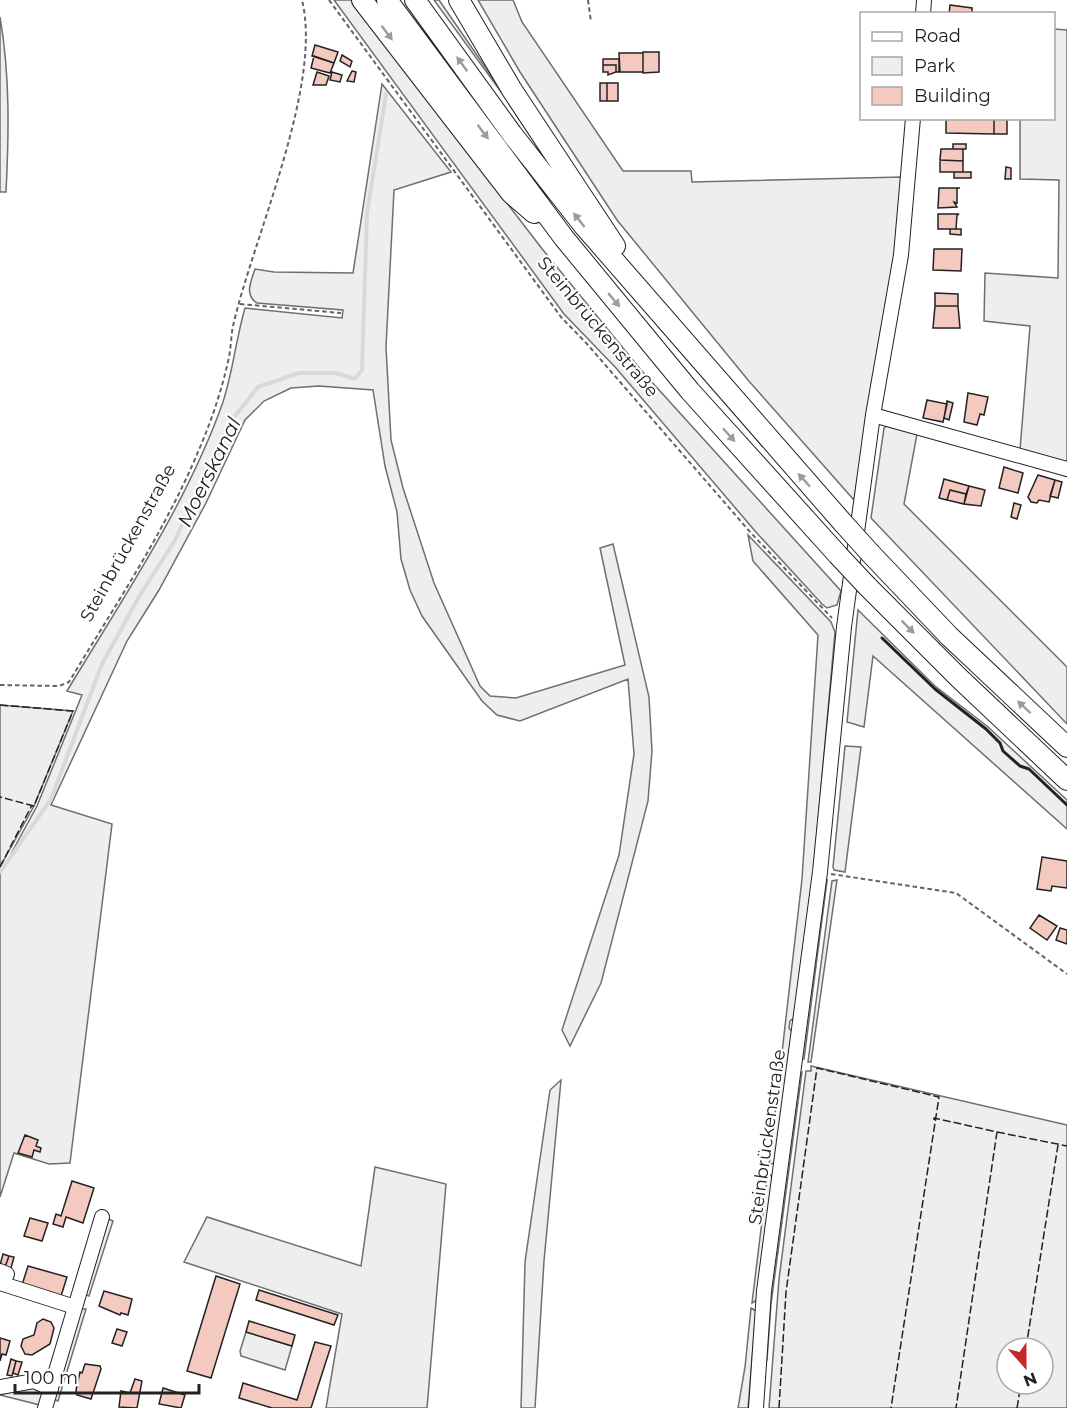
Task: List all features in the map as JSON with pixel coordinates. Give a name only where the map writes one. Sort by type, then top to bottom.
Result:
[{"type":"highway","points":[[362,0],[511,193],[564,238]]},
{"type":"highway","points":[[387,0],[564,238],[690,391],[867,586],[958,677],[1067,780]]},
{"type":"highway","points":[[416,0],[512,134],[584,226],[685,344],[871,554],[949,636],[1067,747]]},
{"type":"highway","points":[[446,0],[512,90],[611,240],[667,313],[685,344]]},
{"type":"highway","points":[[459,0],[512,90]]},
{"type":"street","name":"Steinbrückenstraße","points":[[756,1408],[764,1291],[820,872],[843,627],[873,416],[901,255],[913,120]]},
{"type":"street","points":[[873,416],[1067,470]]},
{"type":"street","points":[[45,1408],[102,1217]]},
{"type":"street","points":[[0,1271],[7,1274],[3,1284],[75,1307]]},
{"type":"street","points":[[0,1387],[34,1381],[51,1389]]},
{"type":"path","name":"Steinbrückenstraße","points":[[0,685],[59,686],[69,682],[159,532],[189,471],[218,400],[240,304],[300,91],[305,30],[302,0]]},
{"type":"path","name":"Steinbrückenstraße","points":[[329,0],[561,316],[751,533],[824,612],[843,627]]},
{"type":"path","points":[[588,0],[591,22]]},
{"type":"path","points":[[240,304],[341,313]]},
{"type":"path","points":[[820,872],[956,893],[1047,962],[1067,974]]},
{"type":"green space","points":[[334,0],[351,0],[543,250],[641,370],[841,591],[837,605],[827,608],[822,604],[755,531],[616,368],[564,314]]},
{"type":"green space","points":[[434,0],[439,0],[523,122]]},
{"type":"green space","points":[[478,0],[513,0],[522,22],[623,171],[691,171],[692,182],[902,177],[894,262],[854,500],[748,380],[617,220],[520,72]]},
{"type":"green space","points":[[0,17],[6,61],[8,104],[6,192],[0,192]]},
{"type":"green space","points":[[1055,29],[1067,30],[1067,463],[1020,450],[1030,326],[984,321],[985,273],[1058,278],[1059,180],[1020,179],[1020,120],[1055,120]]},
{"type":"green space","points":[[382,84],[451,172],[394,190],[386,347],[391,440],[403,488],[434,583],[480,686],[490,696],[516,698],[625,665],[600,548],[613,544],[649,697],[652,751],[648,801],[601,983],[570,1046],[562,1030],[619,855],[634,754],[628,679],[520,721],[497,715],[482,701],[422,616],[410,590],[401,559],[397,512],[385,466],[373,390],[319,386],[291,388],[264,401],[245,420],[206,503],[159,590],[127,641],[51,805],[112,824],[70,1163],[49,1164],[14,1153],[0,1197],[0,874],[37,806],[82,695],[67,691],[173,514],[208,440],[223,402],[245,308],[342,318],[343,310],[257,303],[251,296],[250,288],[255,269],[274,272],[353,273]]},
{"type":"green space","points":[[887,426],[917,434],[904,504],[1067,667],[1067,724],[871,518],[884,428]]},
{"type":"green space","points":[[748,535],[831,622],[835,632],[813,877],[795,1017],[790,1021],[789,1028],[793,1033],[776,1162],[769,1165],[802,879],[818,635],[753,561]]},
{"type":"green space","points":[[858,610],[935,686],[987,726],[1067,800],[1067,829],[873,656],[864,727],[847,722]]},
{"type":"green space","points":[[0,705],[73,711],[34,806],[0,867]]},
{"type":"green space","points":[[845,746],[861,747],[845,872],[834,870],[833,867]]},
{"type":"green space","points":[[837,880],[811,1062],[808,1062],[832,881]]},
{"type":"green space","points":[[827,881],[804,1059],[801,1058],[824,885]]},
{"type":"green space","points":[[811,1066],[1067,1125],[1067,1408],[769,1408],[779,1279],[806,1071],[811,1071]]},
{"type":"green space","points":[[802,1072],[771,1304],[767,1360],[764,1360],[769,1294],[799,1073]]},
{"type":"green space","points":[[561,1080],[544,1261],[535,1408],[521,1408],[525,1262],[550,1090]]},
{"type":"green space","points":[[375,1167],[446,1184],[427,1408],[326,1408],[342,1314],[184,1262],[207,1217],[361,1266]]},
{"type":"green space","points":[[768,1172],[773,1178],[757,1300],[752,1303]]},
{"type":"green space","points":[[108,1219],[113,1221],[89,1296],[84,1294]]},
{"type":"green space","points":[[751,1308],[756,1311],[748,1408],[738,1408],[745,1367]]},
{"type":"green space","points":[[77,1309],[86,1309],[58,1401],[53,1399],[63,1377],[60,1376]]},
{"type":"green space","points":[[246,1332],[292,1346],[285,1370],[241,1356],[240,1351]]},
{"type":"green space","points":[[26,1386],[42,1389],[44,1395],[40,1405],[0,1395]]},
{"type":"building","points":[[950,5],[972,8],[972,12],[949,12]]},
{"type":"building","points":[[315,45],[338,52],[334,63],[312,56]]},
{"type":"building","points":[[643,52],[659,52],[659,72],[643,73]]},
{"type":"building","points":[[619,53],[643,53],[643,72],[620,72]]},
{"type":"building","points":[[342,55],[352,61],[350,67],[340,61]]},
{"type":"building","points":[[314,56],[334,63],[330,73],[311,68]]},
{"type":"building","points":[[603,59],[619,59],[619,72],[616,72],[616,65],[603,65]]},
{"type":"building","points":[[603,65],[616,65],[616,72],[608,75],[608,72],[603,72]]},
{"type":"building","points":[[352,71],[356,72],[354,82],[347,81]]},
{"type":"building","points":[[317,72],[329,76],[326,85],[313,85]]},
{"type":"building","points":[[332,72],[342,75],[340,82],[330,80]]},
{"type":"building","points":[[600,83],[607,83],[607,101],[600,101]]},
{"type":"building","points":[[607,83],[618,83],[618,101],[607,101]]},
{"type":"building","points":[[946,120],[994,120],[994,134],[946,133]]},
{"type":"building","points":[[994,120],[1007,120],[1007,134],[994,134]]},
{"type":"building","points":[[953,144],[966,144],[966,149],[953,149]]},
{"type":"building","points":[[941,149],[963,149],[963,161],[940,160]]},
{"type":"building","points":[[940,160],[963,161],[963,172],[940,172]]},
{"type":"building","points":[[1006,167],[1011,168],[1011,179],[1005,179]]},
{"type":"building","points":[[954,172],[971,172],[971,178],[954,178]]},
{"type":"building","points":[[939,188],[957,188],[957,203],[954,202],[957,207],[938,208]]},
{"type":"building","points":[[938,214],[959,214],[956,229],[938,229]]},
{"type":"building","points":[[950,229],[961,229],[961,235],[950,234]]},
{"type":"building","points":[[934,249],[962,249],[961,271],[933,270]]},
{"type":"building","points":[[935,293],[958,294],[958,306],[935,306]]},
{"type":"building","points":[[935,306],[958,306],[960,328],[933,328]]},
{"type":"building","points":[[968,393],[988,397],[984,415],[980,414],[977,425],[964,422]]},
{"type":"building","points":[[927,400],[947,404],[943,422],[923,418]]},
{"type":"building","points":[[947,401],[953,403],[949,420],[944,418]]},
{"type":"building","points":[[1004,467],[1023,473],[1018,493],[999,488]]},
{"type":"building","points":[[1038,475],[1055,480],[1049,502],[1039,500],[1037,503],[1031,502],[1028,497]]},
{"type":"building","points":[[944,479],[969,486],[966,494],[950,490],[947,500],[939,498]]},
{"type":"building","points":[[1055,480],[1062,482],[1058,498],[1050,496]]},
{"type":"building","points":[[969,486],[985,490],[981,506],[964,504]]},
{"type":"building","points":[[950,490],[966,494],[964,504],[947,500]]},
{"type":"building","points":[[1014,503],[1021,505],[1017,519],[1011,517]]},
{"type":"building","points":[[1042,857],[1067,861],[1067,888],[1052,886],[1051,891],[1037,889]]},
{"type":"building","points":[[1039,915],[1057,926],[1047,940],[1030,928]]},
{"type":"building","points":[[1060,928],[1067,930],[1067,944],[1056,940]]},
{"type":"building","points":[[25,1135],[38,1140],[36,1146],[41,1148],[40,1152],[34,1150],[32,1157],[18,1153]]},
{"type":"building","points":[[72,1181],[94,1188],[83,1223],[66,1217],[63,1227],[53,1224],[56,1214],[61,1216]]},
{"type":"building","points":[[30,1218],[48,1223],[42,1241],[24,1236]]},
{"type":"building","points":[[3,1254],[9,1256],[5,1267],[0,1265]]},
{"type":"building","points":[[9,1256],[14,1257],[11,1268],[5,1267]]},
{"type":"building","points":[[28,1266],[67,1277],[61,1296],[22,1285]]},
{"type":"building","points":[[216,1276],[240,1284],[211,1378],[187,1371]]},
{"type":"building","points":[[259,1290],[338,1315],[334,1325],[256,1300]]},
{"type":"building","points":[[104,1291],[132,1299],[128,1315],[121,1313],[120,1315],[99,1306]]},
{"type":"building","points":[[43,1319],[51,1322],[54,1328],[50,1344],[32,1355],[25,1354],[21,1346],[23,1339],[34,1335],[37,1323]]},
{"type":"building","points":[[249,1321],[295,1335],[292,1346],[246,1332]]},
{"type":"building","points":[[117,1329],[127,1332],[122,1346],[112,1343]]},
{"type":"building","points":[[0,1338],[10,1341],[6,1355],[2,1354],[0,1361]]},
{"type":"building","points":[[315,1342],[331,1346],[311,1408],[272,1408],[239,1398],[243,1383],[297,1400]]},
{"type":"building","points":[[11,1359],[16,1361],[12,1376],[7,1375]]},
{"type":"building","points":[[16,1361],[22,1362],[18,1375],[13,1373]]},
{"type":"building","points":[[85,1364],[100,1366],[101,1369],[91,1399],[77,1395],[76,1390],[80,1372],[82,1373]]},
{"type":"building","points":[[135,1379],[142,1381],[137,1408],[119,1407],[121,1391],[130,1393]]},
{"type":"building","points":[[163,1388],[185,1395],[181,1408],[159,1404]]},
{"type":"waterway","name":"Moerskanal","points":[[0,872],[51,799],[102,664],[140,595],[174,542],[235,416],[258,387],[299,373],[335,373],[355,379],[362,370],[367,213],[386,94]]},
{"type":"fence","points":[[0,705],[73,711],[34,806],[0,797]]},
{"type":"fence","points":[[0,867],[32,805]]},
{"type":"fence","points":[[779,1408],[786,1292],[817,1068],[939,1097],[891,1408]]},
{"type":"fence","points":[[934,1120],[934,1118],[997,1132],[956,1408]]},
{"type":"fence","points":[[997,1132],[1067,1146]]},
{"type":"fence","points":[[1028,1336],[1058,1145]]},
{"type":"fence","points":[[1017,1408],[1019,1396]]},
{"type":"wall","points":[[882,638],[935,689],[986,729],[1000,743],[1003,751],[1020,766],[1029,769],[1067,805]]}]
